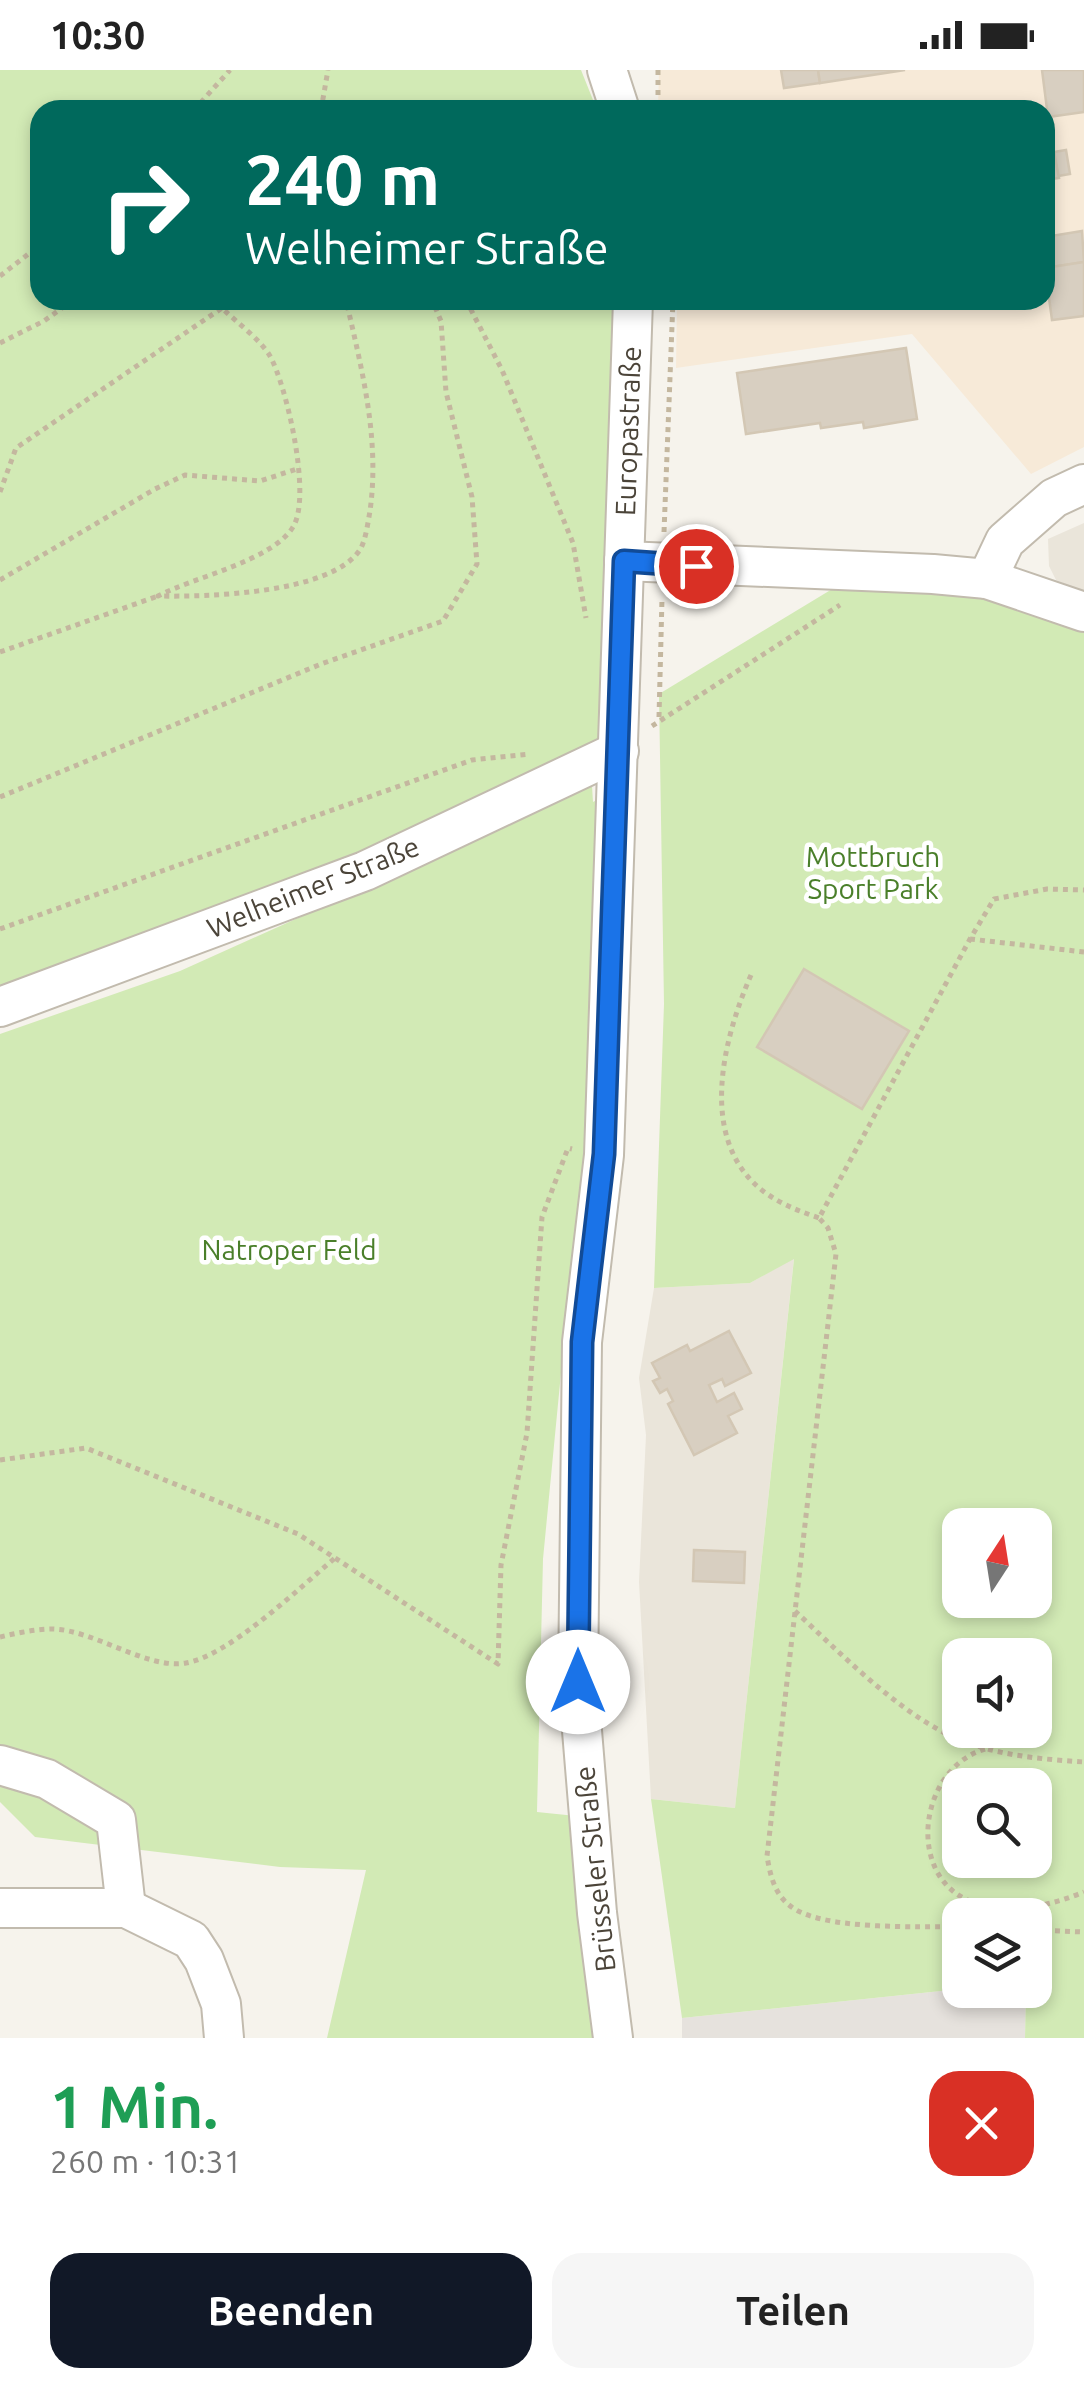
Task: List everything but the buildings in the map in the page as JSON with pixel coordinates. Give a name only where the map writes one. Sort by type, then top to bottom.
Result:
[{"type":"street","points":[[607,70],[617,100]]},
{"type":"street","name":"Europastraße","points":[[624,561],[633,310]]},
{"type":"street","points":[[987,579],[1004,541],[1054,498],[1084,484]]},
{"type":"street","points":[[624,561],[987,579],[1084,612]]},
{"type":"street","name":"Brüsseler Straße","points":[[614,2038],[597,1913],[578,1682],[582,1342],[604,1154],[624,561]]},
{"type":"street","name":"Welheimer Straße","points":[[0,1007],[365,871],[619,751]]},
{"type":"street","points":[[0,1765],[47,1779],[116,1820],[126,1908]]},
{"type":"street","points":[[0,1908],[126,1908],[192,1940],[220,2004],[224,2038]]},
{"type":"path","points":[[203,100],[230,70]]},
{"type":"path","points":[[324,100],[328,70]]},
{"type":"path","points":[[658,70],[658,100]]},
{"type":"path","points":[[0,276],[30,253]]},
{"type":"path","points":[[0,343],[60,310]]},
{"type":"path","points":[[0,492],[16,448],[219,310]]},
{"type":"path","points":[[0,652],[245,562],[272,546],[294,526],[300,468],[287,410],[269,355],[224,310]]},
{"type":"path","points":[[158,596],[284,586],[330,574],[361,548],[374,484],[373,446],[365,382],[348,310]]},
{"type":"path","points":[[0,797],[321,664],[443,621],[477,564],[472,498],[446,392],[442,321],[437,310]]},
{"type":"path","points":[[471,310],[502,370],[572,544],[587,626]]},
{"type":"path","points":[[659,718],[673,310]]},
{"type":"path","points":[[0,580],[185,475],[260,481],[300,468]]},
{"type":"path","points":[[619,751],[659,718],[848,600],[865,570]]},
{"type":"path","points":[[0,929],[472,760],[531,754]]},
{"type":"path","points":[[819,1218],[994,899],[1047,889],[1084,890]]},
{"type":"path","points":[[970,938],[1084,952]]},
{"type":"path","points":[[751,975],[735,1012],[724,1055],[722,1102],[732,1150],[760,1190],[790,1208],[819,1218],[828,1228],[836,1254],[767,1856],[771,1878],[789,1906],[828,1921],[942,1926]]},
{"type":"path","points":[[0,1460],[86,1448],[298,1534],[498,1664],[501,1565],[527,1433],[542,1216],[568,1148],[604,1154]]},
{"type":"path","points":[[0,1637],[55,1629],[148,1658],[184,1664],[226,1646],[335,1558]]},
{"type":"path","points":[[794,1610],[882,1689],[942,1731]]},
{"type":"path","points":[[1084,1762],[987,1748],[972,1753],[948,1771],[936,1788],[928,1820],[932,1858],[942,1878],[968,1901],[1025,1908],[1084,1892]]},
{"type":"path","points":[[1052,1931],[1084,1932]]},
{"type":"shaded area","points":[[659,70],[1084,70],[1084,447],[1031,474],[912,334],[676,368],[677,310],[1055,310],[1055,100],[658,100]]},
{"type":"shaded area","points":[[1084,523],[1084,592],[1056,580],[1049,566],[1048,539]]},
{"type":"shaded area","points":[[794,1258],[735,1808],[651,1799],[639,1582],[646,1435],[639,1378],[654,1288],[750,1283]]},
{"type":"shaded area","points":[[942,1991],[942,2008],[1026,2008],[1025,2038],[682,2038],[682,2018]]},
{"type":"green space","points":[[0,70],[581,70],[593,100],[30,100],[30,310],[619,310],[613,751],[0,1004]]},
{"type":"green space","name":"Mottbruch Sport Park","points":[[857,574],[928,581],[1084,618],[1084,2038],[1025,2038],[1026,2008],[1052,2008],[1052,1898],[942,1898],[942,1991],[682,2018],[651,1799],[735,1808],[794,1259],[750,1283],[654,1288],[664,1004],[659,694]]},
{"type":"green space","name":"Natroper Feld","points":[[592,786],[593,802],[617,789],[605,1033],[565,1369],[561,1373],[543,1559],[537,1812],[576,1816],[602,2038],[327,2038],[366,1870],[280,1867],[35,1837],[0,1802],[0,1034],[180,971]]},
{"type":"route","points":[[578,1682],[582,1342],[604,1154],[624,561],[696,566]]}]
